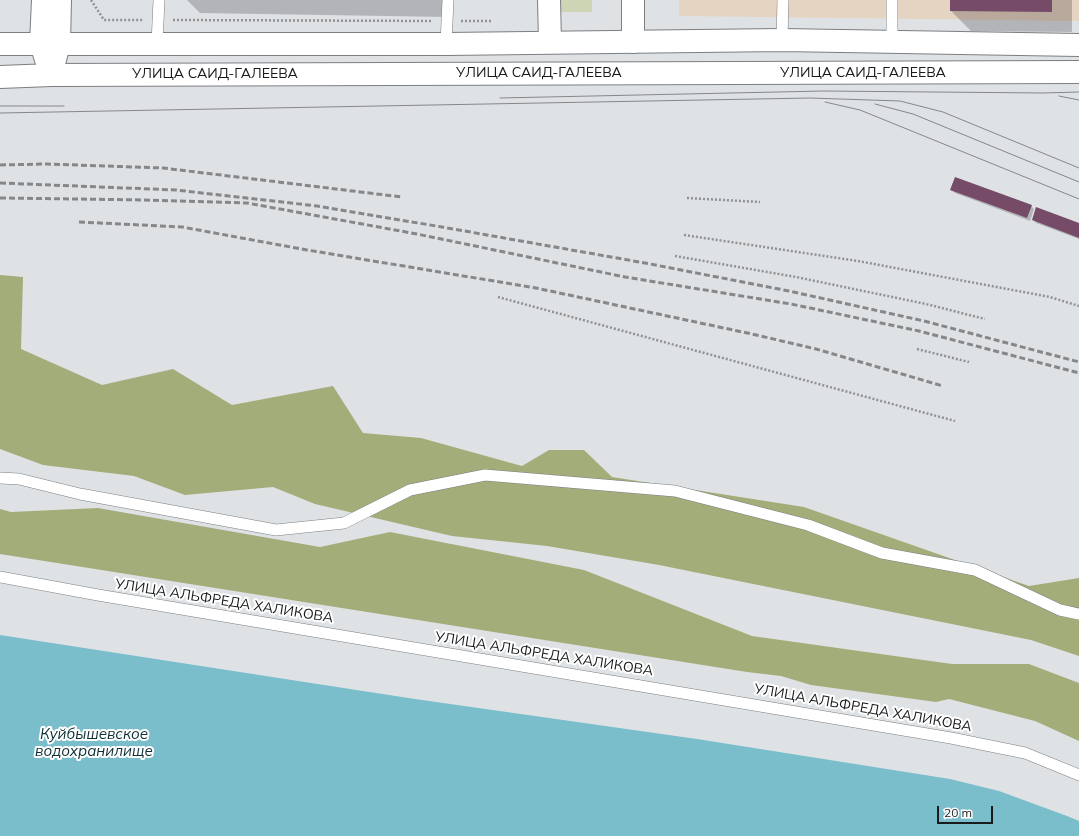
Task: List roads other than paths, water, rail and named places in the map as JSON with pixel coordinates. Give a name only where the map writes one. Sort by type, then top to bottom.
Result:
[{"type":"main road","points":[[42,0],[50,44],[51,75]]},
{"type":"main road","points":[[50,44],[60,0]]},
{"type":"main road","points":[[549,0],[550,42]]},
{"type":"main road","points":[[633,0],[634,73]]},
{"type":"main road","points":[[0,44],[446,44],[782,40],[1079,45]]},
{"type":"main road","name":"УЛИЦА САИД-ГАЛЕЕВА","points":[[0,77],[51,75],[1079,72]]},
{"type":"lane","points":[[157,44],[159,0]]},
{"type":"lane","points":[[446,44],[448,0]]},
{"type":"lane","points":[[782,40],[783,0]]},
{"type":"lane","points":[[892,0],[892,42]]},
{"type":"lane","points":[[0,478],[19,479],[80,494],[276,530],[344,523],[410,490],[485,475],[675,491],[808,525],[882,553],[975,570],[1060,610],[1079,614]]},
{"type":"lane","name":"УЛИЦА АЛЬФРЕДА ХАЛИКОВА","points":[[0,577],[114,598],[951,738],[1025,753],[1079,775]]},
{"type":"water","name":"Куйбышевское водохранилище","points":[[0,635],[415,699],[697,739],[950,779],[999,791],[1079,821],[1079,836],[0,836]]},
{"type":"tram line","points":[[500,98],[823,91],[1079,92]]},
{"type":"tram line","points":[[1059,96],[1079,100]]},
{"type":"tram line","points":[[0,113],[810,98],[900,101],[943,112],[1079,168]]},
{"type":"tram line","points":[[825,102],[860,110],[1079,199]]},
{"type":"tram line","points":[[875,104],[913,114],[1079,182]]},
{"type":"tram line","points":[[0,106],[64,106]]},
{"type":"railway","points":[[0,165],[47,164],[163,168],[402,197]]},
{"type":"railway","points":[[0,183],[176,190],[317,206],[645,263],[789,291],[924,321],[1079,362]]},
{"type":"railway","points":[[0,198],[247,203],[417,234],[625,277],[791,304],[919,331],[1079,373]]},
{"type":"railway","points":[[79,222],[182,227],[307,250],[536,288],[816,349],[943,386]]}]
